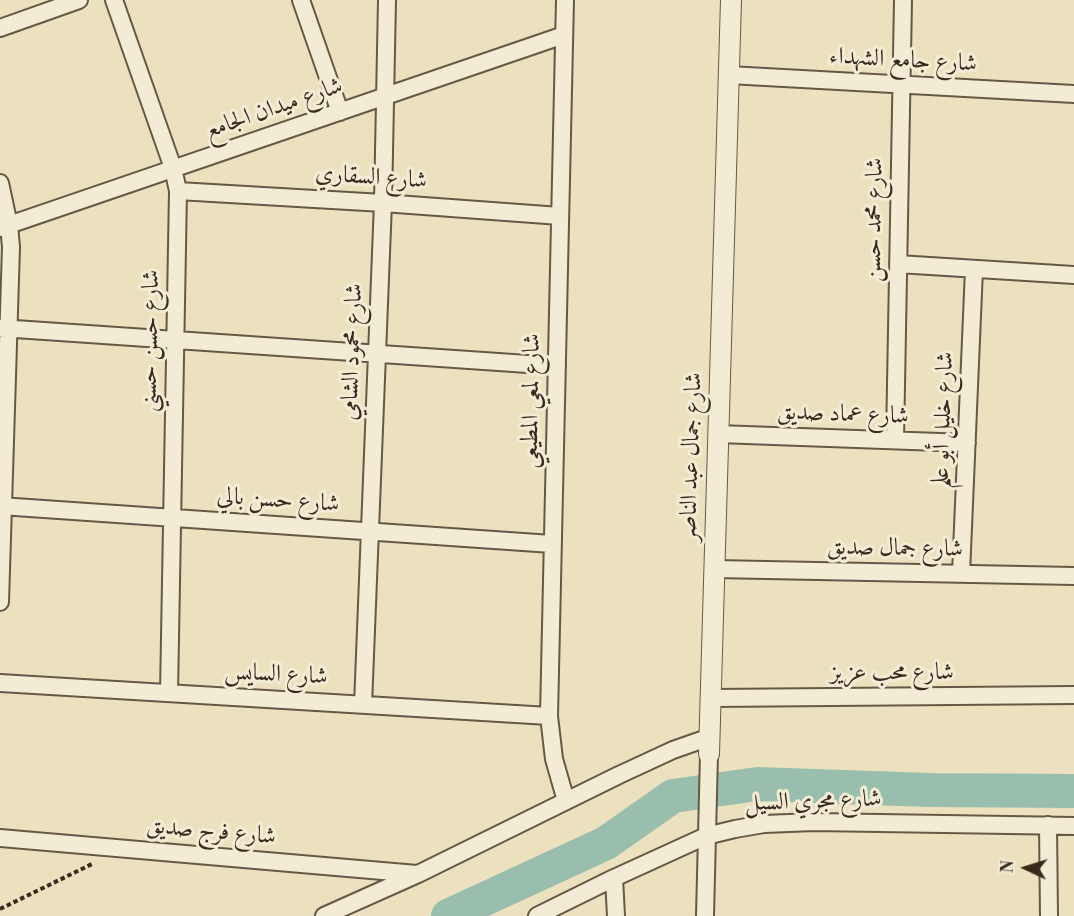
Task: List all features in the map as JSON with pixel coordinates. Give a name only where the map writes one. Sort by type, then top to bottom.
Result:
[{"type":"street","points":[[0,28],[79,0]]},
{"type":"street","name":"شارع حسن حسني","points":[[114,0],[173,168],[178,191],[169,693]]},
{"type":"street","points":[[301,0],[340,112]]},
{"type":"street","name":"شارع محمود الشامي","points":[[363,705],[383,203],[387,0]]},
{"type":"street","name":"شارع لمعي المطيعي","points":[[565,0],[549,716],[554,759],[566,801]]},
{"type":"street","name":"شارع جمال عبد الناصر","points":[[705,916],[731,0]]},
{"type":"street","name":"شارع محمد حسن","points":[[895,440],[903,0]]},
{"type":"street","name":"شارع ميدان الجامع","points":[[5,226],[564,35]]},
{"type":"street","name":"شارع جامع الشهداء","points":[[729,75],[1074,94]]},
{"type":"street","points":[[0,183],[5,226],[11,247],[4,328],[0,602]]},
{"type":"street","name":"شارع السقاري","points":[[178,191],[560,216]]},
{"type":"street","points":[[898,264],[1074,275]]},
{"type":"street","name":"شارع خليل أبو علم","points":[[962,574],[974,268]]},
{"type":"street","points":[[4,328],[557,366]]},
{"type":"street","name":"شارع عماد صديق","points":[[718,434],[967,443]]},
{"type":"street","name":"شارع حسن بالي","points":[[2,506],[552,544]]},
{"type":"street","name":"شارع جمال صديق","points":[[715,570],[1074,576]]},
{"type":"street","name":"شارع السايس","points":[[0,683],[549,716]]},
{"type":"street","name":"شارع محب عزيز","points":[[711,698],[1074,695]]},
{"type":"street","points":[[324,916],[418,874],[673,750],[710,745]]},
{"type":"street","name":"شارع مجري السيل","points":[[547,914],[614,878],[706,836],[764,824],[1074,826]]},
{"type":"street","points":[[1048,825],[1048,916]]},
{"type":"street","name":"شارع فرج صديق","points":[[0,838],[418,874]]},
{"type":"street","points":[[614,878],[615,916]]},
{"type":"path","points":[[0,909],[124,848]]},
{"type":"waterway","points":[[448,916],[606,843],[673,796],[757,784],[930,790],[1074,791]]}]
